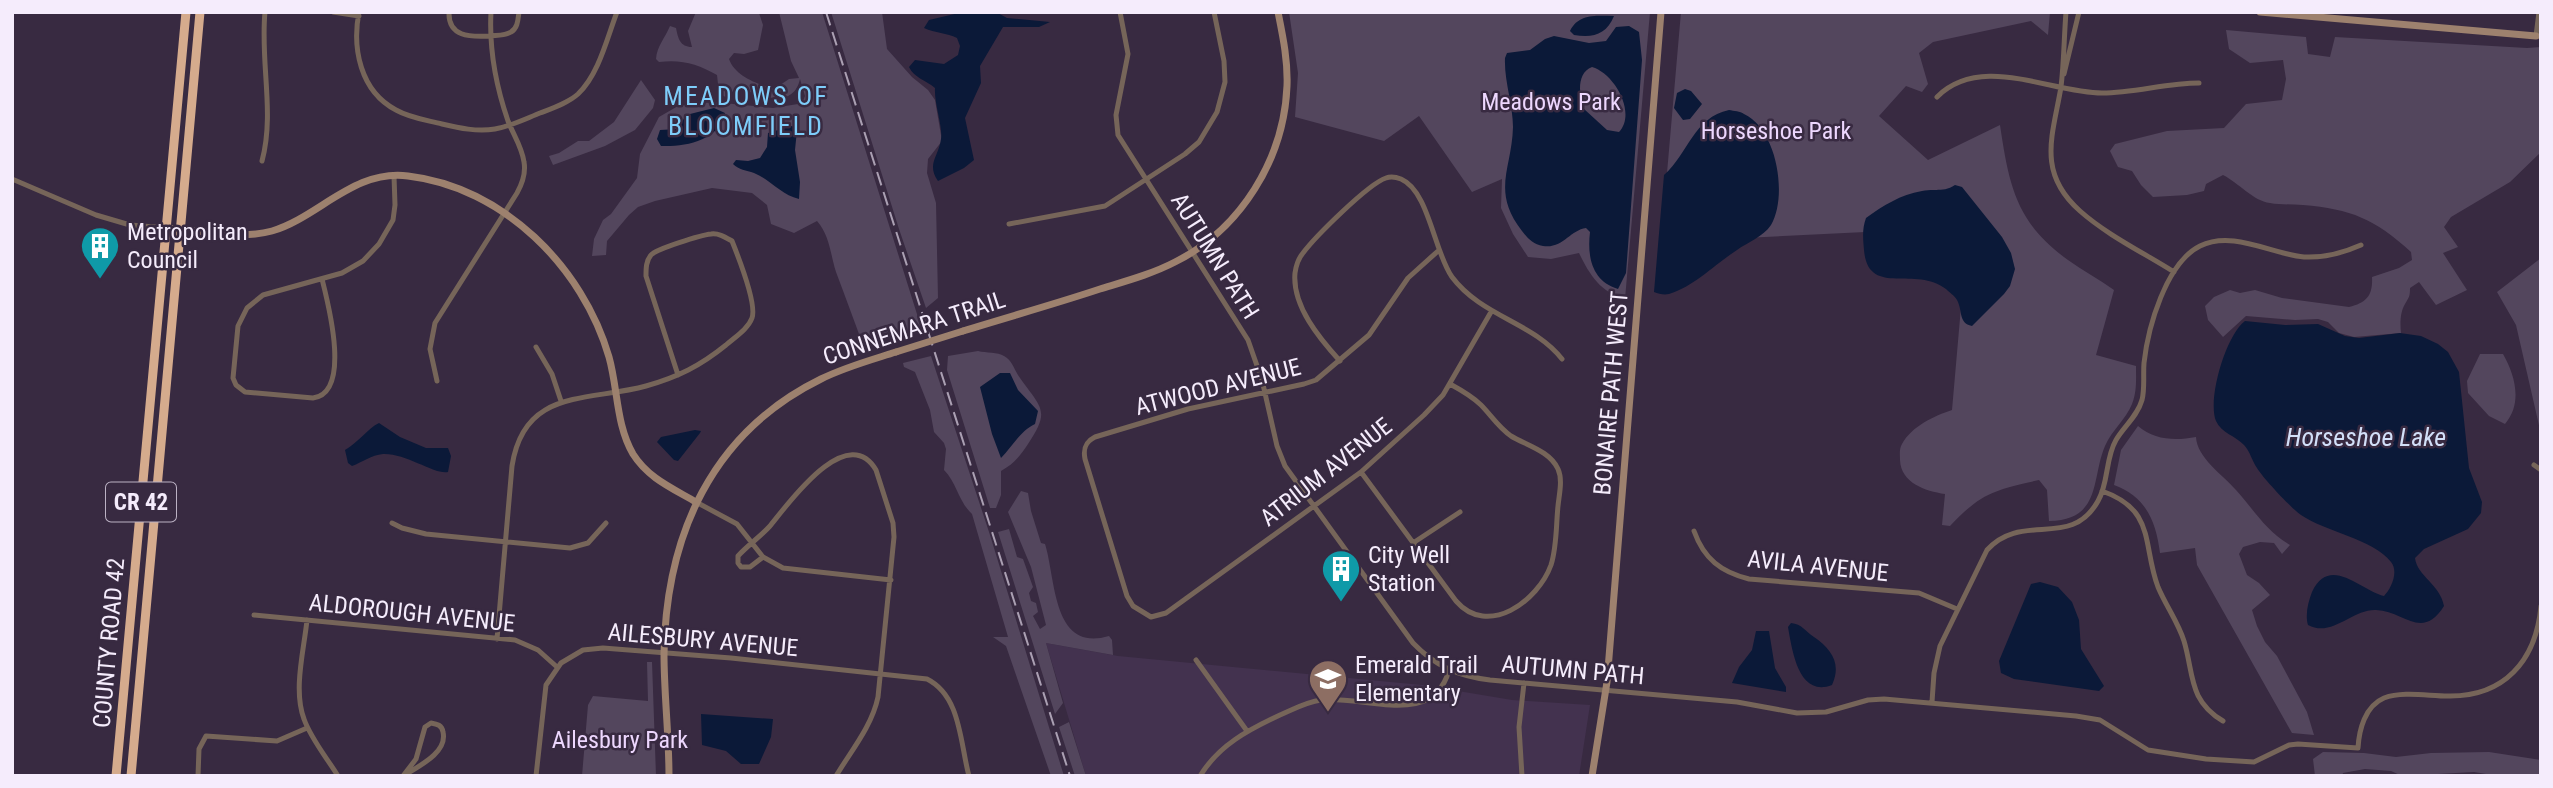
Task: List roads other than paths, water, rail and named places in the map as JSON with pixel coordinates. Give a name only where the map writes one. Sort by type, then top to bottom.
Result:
[{"type":"highway","name":"COUNTY ROAD 42","points":[[116,776],[186,12]]},
{"type":"highway","name":"COUNTY ROAD 42","points":[[131,776],[200,12]]},
{"type":"highway","points":[[127,649],[142,651]]},
{"type":"street","points":[[262,162],[267,136],[265,12]]},
{"type":"street","points":[[333,12],[359,14],[356,38],[360,64],[374,92],[389,106],[414,118],[467,129],[490,130],[510,125],[564,103],[578,94],[593,72],[617,12]]},
{"type":"street","points":[[449,12],[452,27],[460,34],[472,37],[513,31],[519,12]]},
{"type":"street","points":[[437,381],[429,349],[435,323],[521,186],[525,166],[496,80],[491,12]]},
{"type":"street","name":"AUTUMN PATH","points":[[1120,12],[1128,54],[1115,122],[1121,141],[1248,340],[1282,460],[1313,507],[1413,643],[1428,657],[1468,678],[1737,702],[1797,713],[1826,712],[1868,700],[1884,699],[2090,718],[2108,724],[2148,750],[2206,759],[2254,762],[2289,745],[2358,748],[2367,714],[2377,702],[2385,698],[2405,695],[2465,696],[2495,687],[2525,659],[2537,632],[2541,606]]},
{"type":"street","points":[[1009,224],[1100,208],[1146,180],[1199,142],[1217,112],[1223,93],[1225,72],[1214,12]]},
{"type":"street","name":"CONNEMARA TRAIL","points":[[669,776],[664,655],[671,573],[681,536],[696,502],[724,458],[751,427],[777,406],[830,375],[962,331],[1149,274],[1193,252],[1225,226],[1245,204],[1262,177],[1275,148],[1284,114],[1287,87],[1286,56],[1278,12]]},
{"type":"street","name":"BONAIRE PATH WEST","points":[[1592,776],[1606,690],[1661,12]]},
{"type":"street","points":[[2060,88],[2066,12]]},
{"type":"street","points":[[2079,12],[2073,47],[2051,129],[2050,152],[2055,174],[2066,195],[2087,217],[2175,272]]},
{"type":"street","points":[[2260,12],[2539,36],[2539,12]]},
{"type":"street","points":[[1937,97],[1947,88],[1989,77],[2019,78],[2060,88],[2110,93],[2199,83]]},
{"type":"street","points":[[12,179],[96,215],[130,225],[247,234],[273,231],[361,183],[394,176],[409,176],[444,184],[472,195],[505,213],[545,247],[578,288],[592,312],[603,340],[624,436],[639,463],[663,484],[737,524],[763,556],[776,565],[789,570],[891,580]]},
{"type":"street","points":[[322,279],[335,335],[328,392],[313,398],[245,392],[238,388],[233,378],[236,334],[247,307],[263,295],[354,267],[379,244],[394,215],[394,176]]},
{"type":"street","points":[[1340,361],[1309,323],[1296,288],[1297,263],[1306,249],[1361,196],[1382,180],[1397,178],[1409,185],[1424,207],[1438,251],[1458,284],[1491,312],[1544,340],[1562,359]]},
{"type":"street","points":[[497,639],[516,448],[523,431],[538,414],[561,401],[644,387],[678,375],[709,359],[738,334],[752,317],[752,305],[732,241],[723,235],[711,234],[658,249],[650,256],[646,265],[646,276],[678,375]]},
{"type":"street","points":[[1932,702],[1938,655],[1981,560],[1995,542],[2016,531],[2059,529],[2075,524],[2092,510],[2102,491],[2116,441],[2140,405],[2144,362],[2158,305],[2175,272],[2193,250],[2215,241],[2233,241],[2305,257],[2330,256],[2361,245]]},
{"type":"street","name":"ATWOOD AVENUE","points":[[1144,614],[1133,606],[1127,596],[1084,452],[1087,443],[1095,438],[1188,409],[1311,383],[1340,361],[1374,329],[1408,278],[1438,251]]},
{"type":"street","name":"ATRIUM AVENUE","points":[[1144,614],[1151,617],[1166,613],[1361,472],[1436,403],[1450,384],[1491,312]]},
{"type":"street","points":[[536,346],[552,374],[561,401]]},
{"type":"street","points":[[1361,472],[1461,607],[1482,617],[1496,617],[1512,610],[1542,581],[1553,558],[1560,482],[1555,463],[1505,432],[1475,399],[1450,384]]},
{"type":"street","points":[[763,556],[750,567],[741,567],[738,564],[738,556],[754,543],[799,488],[846,455],[866,457],[876,470],[894,529],[891,580],[875,710],[839,775]]},
{"type":"street","points":[[2534,465],[2541,470]]},
{"type":"street","points":[[2102,491],[2126,502],[2141,519],[2148,536],[2156,579],[2183,639],[2195,691],[2212,714],[2223,721]]},
{"type":"street","points":[[1413,543],[1460,512]]},
{"type":"street","points":[[392,523],[414,532],[576,547],[593,539],[606,523]]},
{"type":"street","name":"AVILA AVENUE","points":[[1694,531],[1709,558],[1729,573],[1749,579],[1919,593],[1957,609]]},
{"type":"street","name":"ALDOROUGH AVENUE","points":[[254,615],[523,642],[557,667]]},
{"type":"street","points":[[307,620],[299,696],[302,713],[307,728],[338,776]]},
{"type":"street","name":"AILESBURY AVENUE","points":[[557,667],[575,653],[593,649],[731,659],[927,679],[942,689],[953,707],[969,776]]},
{"type":"street","points":[[1196,660],[1247,731]]},
{"type":"street","points":[[536,776],[544,693],[557,667]]},
{"type":"street","points":[[1200,776],[1223,748],[1247,731],[1303,704],[1336,699],[1409,706],[1436,695],[1444,685],[1449,670]]},
{"type":"street","points":[[1522,776],[1519,727],[1524,683]]},
{"type":"street","points":[[430,723],[438,724],[444,735],[438,751],[403,776],[416,759],[425,727],[430,723]]},
{"type":"street","points":[[198,776],[199,749],[206,736],[277,741],[307,728]]},
{"type":"water","points":[[963,12],[996,12],[1007,18],[1050,22],[1039,27],[1003,27],[980,66],[981,83],[965,118],[974,160],[938,181],[933,170],[941,134],[935,88],[909,67],[915,60],[944,64],[958,55],[960,46],[957,38],[924,28],[929,20]]},
{"type":"water","points":[[1614,16],[1598,34],[1581,36],[1570,31],[1583,18]]},
{"type":"water","points":[[1629,26],[1639,32],[1642,60],[1626,273],[1618,289],[1602,280],[1593,267],[1589,250],[1590,232],[1586,228],[1556,245],[1536,244],[1526,236],[1513,217],[1505,192],[1513,127],[1505,67],[1507,53],[1530,50],[1554,36],[1589,43],[1606,41],[1616,27]],"holes":[[[1592,67],[1615,85],[1624,105],[1624,124],[1619,132],[1607,130],[1582,104],[1580,85],[1583,74]]]},
{"type":"water","points":[[1685,89],[1691,91],[1702,104],[1690,119],[1683,120],[1674,108],[1677,93]]},
{"type":"water","points":[[714,108],[725,113],[722,122],[708,136],[690,143],[661,146],[657,139],[660,130],[678,129],[686,115]]},
{"type":"water","points":[[1729,110],[1742,113],[1755,122],[1772,148],[1779,181],[1776,213],[1771,225],[1760,236],[1688,286],[1669,294],[1654,292],[1664,175],[1707,120]]},
{"type":"water","points":[[792,126],[797,130],[795,150],[800,182],[799,199],[733,164],[736,160],[760,158],[767,147],[768,133]]},
{"type":"water","points":[[1955,185],[1962,187],[2002,237],[2011,253],[2015,269],[2010,286],[2004,294],[1972,326],[1965,322],[1957,300],[1946,289],[1934,282],[1884,277],[1874,273],[1867,264],[1864,250],[1863,230],[1866,218],[1907,195]]},
{"type":"water","name":"Horseshoe Lake","points":[[2245,321],[2285,325],[2318,324],[2345,336],[2359,338],[2400,333],[2421,336],[2448,352],[2459,372],[2469,468],[2482,502],[2481,513],[2468,529],[2424,549],[2415,558],[2420,570],[2442,598],[2444,606],[2428,622],[2412,622],[2376,610],[2325,628],[2308,625],[2309,600],[2319,581],[2337,575],[2384,596],[2394,575],[2393,566],[2373,547],[2311,521],[2297,512],[2260,473],[2244,445],[2218,425],[2214,411],[2216,383],[2231,339]]},
{"type":"water","points":[[1000,373],[1010,373],[1018,390],[1038,411],[1035,424],[1021,435],[1001,458],[980,387]]},
{"type":"water","points":[[379,423],[400,437],[426,448],[448,448],[451,456],[448,472],[383,454],[352,466],[348,463],[345,450]]},
{"type":"water","points":[[701,431],[678,461],[657,442],[661,437]]},
{"type":"water","points":[[2040,582],[2058,587],[2072,602],[2079,620],[2081,649],[2104,686],[2099,691],[2014,679],[2001,673],[1999,661],[2031,584]]},
{"type":"water","points":[[1791,623],[1803,628],[1830,652],[1836,670],[1832,685],[1811,685],[1804,678],[1792,647],[1788,627]]},
{"type":"water","points":[[1756,631],[1769,631],[1775,668],[1786,692],[1732,683],[1739,667],[1752,650]]},
{"type":"water","points":[[701,714],[773,719],[771,737],[759,764],[741,764],[726,751],[702,745]]},
{"type":"railway","points":[[826,12],[1070,776]]},
{"type":"place","name":"Metropolitan Council","points":[[100,280]]},
{"type":"place","name":"City Well Station","points":[[1341,603]]},
{"type":"place","name":"Emerald Trail Elementary","points":[[1328,713]]},
{"type":"district","name":"MEADOWS OF BLOOMFIELD","points":[[746,111]]},
{"type":"park label","name":"Meadows Park","points":[[1551,102]]},
{"type":"park label","name":"Horseshoe Park","points":[[1776,131]]},
{"type":"park label","name":"Ailesbury Park","points":[[620,740]]}]
